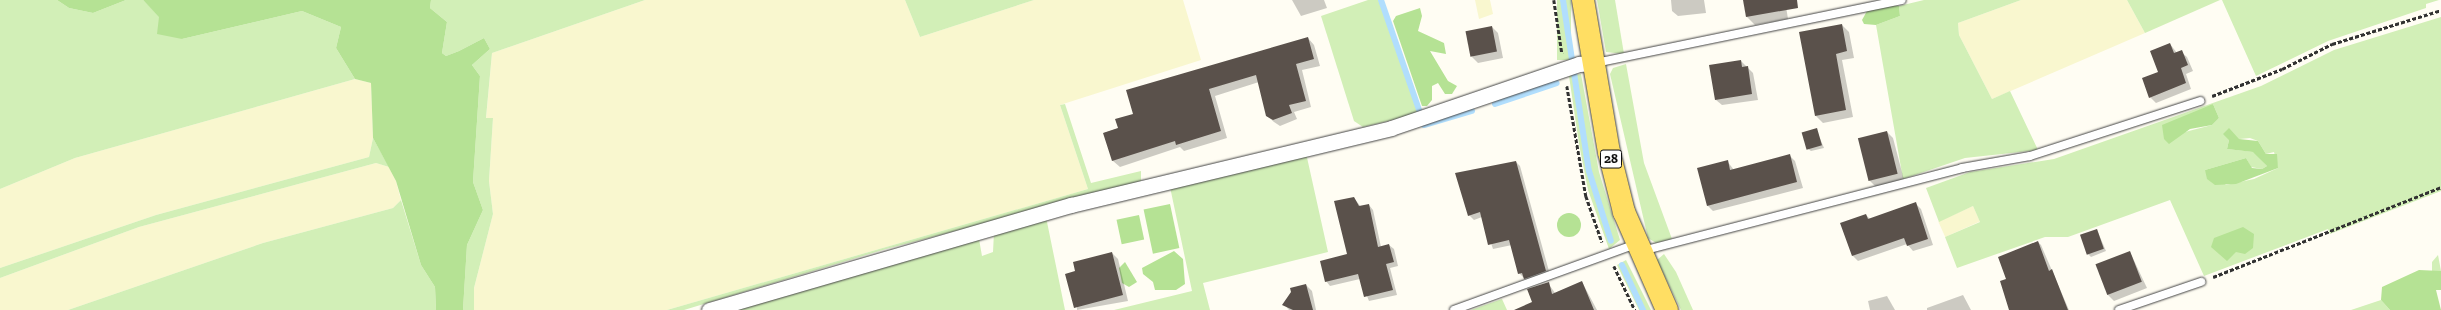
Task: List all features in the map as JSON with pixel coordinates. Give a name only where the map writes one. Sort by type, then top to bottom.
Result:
[{"type":"main road","name":"28","points":[[1583,0],[1576,66],[1609,152],[1638,248],[1667,310]]},
{"type":"street","points":[[709,310],[1071,205],[1391,128],[1576,66]]},
{"type":"lane","points":[[1576,66],[1902,0]]},
{"type":"lane","points":[[1454,310],[1608,255],[1962,168],[2030,156],[2200,101]]},
{"type":"lane","points":[[2119,310],[2201,282]]},
{"type":"path","points":[[1554,0],[1576,66],[1586,196],[1608,255],[1635,310]]},
{"type":"path","points":[[2200,101],[2258,79],[2332,44],[2441,10]]},
{"type":"path","points":[[2201,282],[2441,187]]},
{"type":"shaded area","points":[[645,0],[905,0],[920,37],[1034,0],[1183,0],[1201,60],[1060,105],[1088,189],[667,310],[474,310],[474,288],[493,214],[489,181],[493,118],[486,119],[492,53]]},
{"type":"shaded area","points":[[1475,0],[1490,0],[1493,14],[1479,19]]},
{"type":"shaded area","points":[[2021,0],[2127,0],[2145,33],[1992,99],[1959,35],[1958,23]]},
{"type":"shaded area","points":[[355,79],[371,83],[373,138],[369,157],[156,215],[0,268],[0,189],[75,158]]},
{"type":"shaded area","points":[[376,163],[389,167],[396,181],[401,200],[393,208],[263,243],[68,310],[0,310],[0,278],[139,227]]},
{"type":"shaded area","points":[[1973,206],[1980,222],[1945,237],[1938,221]]},
{"type":"green space","points":[[0,0],[57,0],[69,8],[93,13],[126,0],[143,0],[182,39],[302,11],[341,27],[336,48],[355,79],[75,158],[0,189]]},
{"type":"green space","points":[[57,0],[126,0],[93,13],[69,8]]},
{"type":"green space","points":[[143,0],[431,0],[430,8],[447,22],[442,53],[446,56],[484,38],[490,49],[472,65],[480,76],[473,182],[483,210],[467,245],[463,310],[436,310],[435,287],[421,265],[396,181],[373,138],[371,83],[355,79],[336,48],[341,27],[302,11],[182,39],[157,34],[159,17]]},
{"type":"green space","points":[[431,0],[645,0],[492,53],[486,118],[493,118],[489,181],[493,214],[474,288],[474,310],[463,310],[467,245],[483,210],[473,182],[480,76],[472,65],[490,49],[484,38],[446,56],[442,53],[447,22],[430,8]]},
{"type":"green space","points":[[905,0],[1034,0],[920,37]]},
{"type":"green space","points":[[1368,0],[1383,0],[1422,113],[1363,127],[1354,121],[1321,16]]},
{"type":"green space","points":[[1557,0],[1571,0],[1571,60],[1557,60]]},
{"type":"green space","points":[[1597,0],[1615,0],[1624,54],[1606,52]]},
{"type":"green space","points":[[1924,0],[2021,0],[1958,23],[1959,35],[1992,99],[2010,91],[2038,150],[1965,158],[1903,179],[1876,25],[1900,16],[1899,6]]},
{"type":"green space","points":[[2127,0],[2220,0],[2145,33]]},
{"type":"green space","points":[[2222,0],[2439,0],[2426,4],[2426,8],[2328,41],[2256,76]]},
{"type":"green space","points":[[1889,5],[1899,6],[1900,16],[1876,25],[1864,24],[1862,20],[1867,11]]},
{"type":"green space","points":[[1420,8],[1422,16],[1418,31],[1444,43],[1446,54],[1430,51],[1448,81],[1457,86],[1452,94],[1445,94],[1438,83],[1432,86],[1432,100],[1427,106],[1422,106],[1393,21],[1396,16]]},
{"type":"green space","points":[[2441,17],[2441,191],[2330,234],[2328,229],[2204,276],[2170,200],[2068,237],[2045,237],[1957,268],[1945,237],[1980,222],[1973,206],[1939,222],[1926,188],[1970,172],[2054,159],[2261,86],[2334,50]],"holes":[[[2213,104],[2219,118],[2212,125],[2181,133]],[[2250,138],[2258,141],[2266,154],[2274,152],[2278,168],[2254,179],[2226,185],[2205,170],[2246,158],[2251,167],[2262,169],[2267,166],[2254,152],[2227,149],[2229,140]]]},
{"type":"green space","points":[[1626,64],[1644,163],[1672,239],[1656,243],[1648,238],[1610,74],[1613,68]]},
{"type":"green space","points":[[1581,74],[1599,172],[1620,240],[1609,249],[1588,190],[1579,144],[1569,76]]},
{"type":"green space","points":[[1065,104],[1091,183],[1141,171],[1141,183],[886,249],[684,310],[667,310],[1088,189],[1060,105]]},
{"type":"green space","points":[[2213,104],[2219,118],[2212,125],[2190,129],[2169,144],[2164,139],[2162,125]]},
{"type":"green space","points":[[2229,128],[2239,139],[2258,141],[2266,154],[2277,154],[2278,168],[2236,184],[2215,185],[2207,179],[2205,170],[2246,158],[2252,168],[2262,169],[2267,166],[2253,152],[2227,149],[2229,140],[2223,134]]},
{"type":"green space","points":[[373,138],[389,167],[376,163],[139,227],[0,278],[0,268],[156,215],[369,157]]},
{"type":"green space","points":[[1306,153],[1328,252],[1203,283],[1210,310],[1114,310],[1192,291],[1170,187]]},
{"type":"green space","points":[[401,200],[421,265],[435,287],[436,310],[68,310],[263,243],[393,208]]},
{"type":"green space","points":[[1170,204],[1179,248],[1153,254],[1144,210]]},
{"type":"green space","points":[[1569,213],[1578,216],[1581,225],[1578,234],[1569,237],[1560,234],[1557,225],[1560,216]]},
{"type":"green space","points":[[1139,215],[1144,239],[1122,244],[1117,220]]},
{"type":"green space","points":[[1046,217],[1065,310],[730,310],[979,239],[982,256],[993,252],[994,232]]},
{"type":"green space","points":[[2243,227],[2254,234],[2253,248],[2245,254],[2236,252],[2227,261],[2211,247],[2214,238]]},
{"type":"green space","points":[[1174,251],[1183,259],[1185,284],[1176,290],[1155,290],[1153,282],[1143,274],[1142,268]]},
{"type":"green space","points":[[1664,254],[1676,272],[1693,310],[1681,310],[1657,260]]},
{"type":"green space","points":[[2438,255],[2441,271],[2432,271],[2432,262]]},
{"type":"green space","points":[[1626,260],[1651,310],[1639,310],[1617,265]]},
{"type":"green space","points":[[1125,262],[1137,282],[1129,287],[1122,283],[1119,268]]},
{"type":"green space","points":[[2419,270],[2441,271],[2441,290],[2436,290],[2441,310],[2390,310],[2381,300],[2382,287]]},
{"type":"green space","points":[[1502,299],[1507,310],[1471,310]]},
{"type":"green space","points":[[2381,300],[2390,310],[2351,310]]},
{"type":"building","points":[[1743,0],[1797,0],[1798,8],[1746,17]]},
{"type":"building","points":[[1842,24],[1847,51],[1836,54],[1846,110],[1815,116],[1799,32]]},
{"type":"building","points":[[1492,26],[1497,52],[1470,57],[1465,31]]},
{"type":"building","points":[[1308,37],[1314,59],[1296,64],[1306,101],[1289,105],[1292,113],[1273,120],[1266,116],[1256,75],[1209,89],[1221,131],[1176,145],[1175,141],[1112,161],[1103,133],[1118,128],[1115,119],[1133,114],[1126,90]]},
{"type":"building","points":[[2170,43],[2174,53],[2182,50],[2188,65],[2181,68],[2186,83],[2149,98],[2142,78],[2158,72],[2150,51]]},
{"type":"building","points":[[1741,60],[1742,67],[1748,66],[1752,94],[1715,100],[1709,65]]},
{"type":"building","points":[[1817,128],[1822,145],[1807,150],[1802,132]]},
{"type":"building","points":[[1887,131],[1898,174],[1869,181],[1858,138]]},
{"type":"building","points":[[1790,154],[1797,182],[1707,206],[1697,168],[1728,160],[1730,170]]},
{"type":"building","points":[[1516,161],[1546,271],[1524,279],[1522,273],[1518,274],[1509,240],[1488,245],[1480,212],[1468,216],[1455,173]]},
{"type":"building","points":[[1354,197],[1359,206],[1369,204],[1378,247],[1389,244],[1394,262],[1386,264],[1393,290],[1364,297],[1358,274],[1325,282],[1320,261],[1347,254],[1334,201]]},
{"type":"building","points":[[1916,202],[1928,239],[1907,246],[1904,238],[1852,256],[1840,223],[1866,214],[1868,219]]},
{"type":"building","points":[[2097,229],[2104,249],[2087,255],[2080,235]]},
{"type":"building","points":[[2038,241],[2049,271],[2052,269],[2068,310],[2009,310],[2000,281],[2006,279],[1998,257]]},
{"type":"building","points":[[2130,251],[2142,282],[2107,295],[2095,264]]},
{"type":"building","points":[[1112,252],[1123,295],[1074,308],[1065,274],[1075,271],[1073,262]]},
{"type":"building","points":[[1582,281],[1594,310],[1514,310],[1532,302],[1527,289],[1549,282],[1552,294]]},
{"type":"building","points":[[1306,284],[1313,310],[1293,310],[1282,305],[1291,292],[1290,288]]},
{"type":"waterway","points":[[1381,0],[1419,110]]},
{"type":"waterway","points":[[1563,0],[1589,171],[1611,241]]},
{"type":"waterway","points":[[1495,104],[1557,83]]},
{"type":"waterway","points":[[1424,125],[1472,111]]},
{"type":"waterway","points":[[1622,265],[1643,310]]}]
